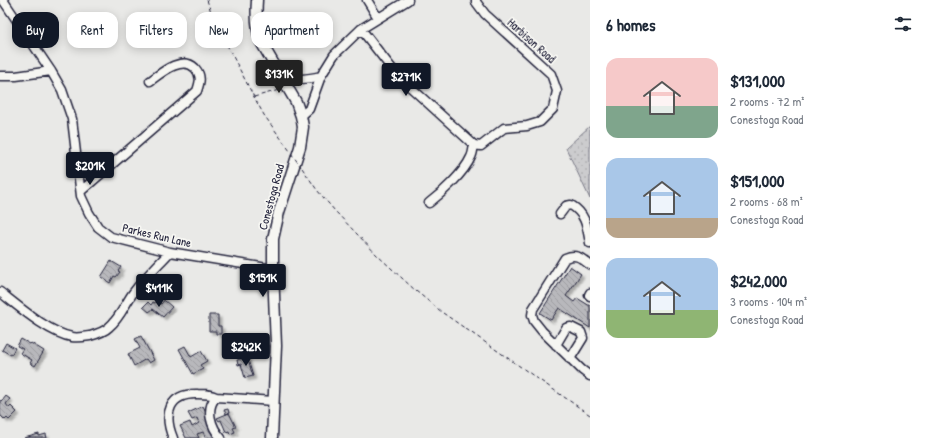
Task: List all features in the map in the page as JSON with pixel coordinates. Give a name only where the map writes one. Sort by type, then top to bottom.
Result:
[{"type":"main road","name":"Conestoga Road","points":[[257,0],[256,23],[261,42],[296,102],[303,127],[302,140],[279,212],[273,239],[276,346],[272,438]]},
{"type":"street","name":"Parkes Run Lane","points":[[3,0],[52,71],[62,90],[72,119],[81,196],[98,227],[111,237],[170,252],[273,269]]},
{"type":"street","points":[[366,0],[378,18]]},
{"type":"street","points":[[301,116],[309,109],[321,76],[334,56],[361,29],[408,0]]},
{"type":"street","name":"Harbison Road","points":[[474,145],[481,146],[504,128],[527,126],[540,122],[553,109],[557,91],[551,74],[485,14],[476,0]]},
{"type":"street","points":[[361,29],[396,74],[474,145],[472,156],[467,166],[441,194],[429,203]]},
{"type":"street","points":[[81,191],[197,92],[200,80],[198,72],[192,65],[182,62],[176,64],[150,81]]},
{"type":"street","points":[[0,76],[16,76],[52,71]]},
{"type":"street","points":[[281,75],[302,80],[321,76]]},
{"type":"street","points":[[560,214],[566,206],[571,205],[578,209],[586,222],[590,243]]},
{"type":"street","points":[[0,292],[39,322],[59,333],[72,337],[98,334],[109,327],[119,316],[134,292],[148,274],[170,252]]},
{"type":"street","points":[[590,265],[580,257],[570,256],[565,258],[533,308],[532,315],[534,321],[556,345],[590,376]]},
{"type":"street","points":[[556,345],[566,328],[571,326],[581,332],[583,338],[570,358]]},
{"type":"street","points":[[173,438],[169,425],[169,410],[174,401],[181,396],[189,394],[205,394],[216,397],[274,401]]},
{"type":"street","points":[[216,397],[210,409],[210,417],[215,430],[221,438]]},
{"type":"path","points":[[207,0],[213,18],[264,115],[317,190],[335,211],[378,256],[416,291],[443,313],[590,414]]},
{"type":"path","points":[[254,97],[287,86]]},
{"type":"shaded area","points":[[590,126],[590,199],[566,148]]},
{"type":"building","points":[[111,261],[121,267],[118,271],[120,272],[116,277],[114,276],[110,283],[101,277]]},
{"type":"building","points":[[570,266],[581,274],[566,296],[574,302],[577,298],[590,306],[590,328],[559,308],[551,320],[540,313]]},
{"type":"building","points":[[164,300],[172,307],[163,317],[153,309],[149,312],[143,307],[148,302],[151,305],[153,302],[155,303],[157,301],[161,304]]},
{"type":"building","points":[[209,315],[218,315],[218,326],[221,326],[221,334],[216,334],[216,331],[209,331]]},
{"type":"building","points":[[141,336],[154,360],[149,363],[146,359],[134,366],[128,354],[140,348],[135,339]]},
{"type":"building","points":[[21,339],[44,351],[35,366],[30,363],[32,360],[20,353],[23,349],[17,346]]},
{"type":"building","points":[[6,343],[15,348],[11,355],[2,350]]},
{"type":"building","points":[[185,346],[191,357],[201,351],[207,361],[200,365],[203,369],[193,374],[179,349]]},
{"type":"building","points":[[247,357],[253,376],[245,378],[241,364],[238,365],[237,360]]},
{"type":"building","points":[[6,396],[10,399],[6,404],[9,408],[11,406],[17,412],[9,420],[7,418],[5,420],[0,415],[0,401],[2,401]]},
{"type":"building","points":[[203,406],[207,414],[205,415],[218,438],[206,438],[203,432],[197,434],[199,438],[186,438],[180,426],[190,422],[192,427],[199,423],[197,418],[192,420],[188,413]]},
{"type":"building","points":[[228,409],[229,413],[226,414],[224,410]]},
{"type":"building","points":[[229,413],[236,427],[233,428],[235,432],[230,434],[229,431],[226,432],[221,420],[219,421],[217,418]]},
{"type":"building","points":[[39,434],[39,436],[46,434],[47,438],[24,438]]}]
